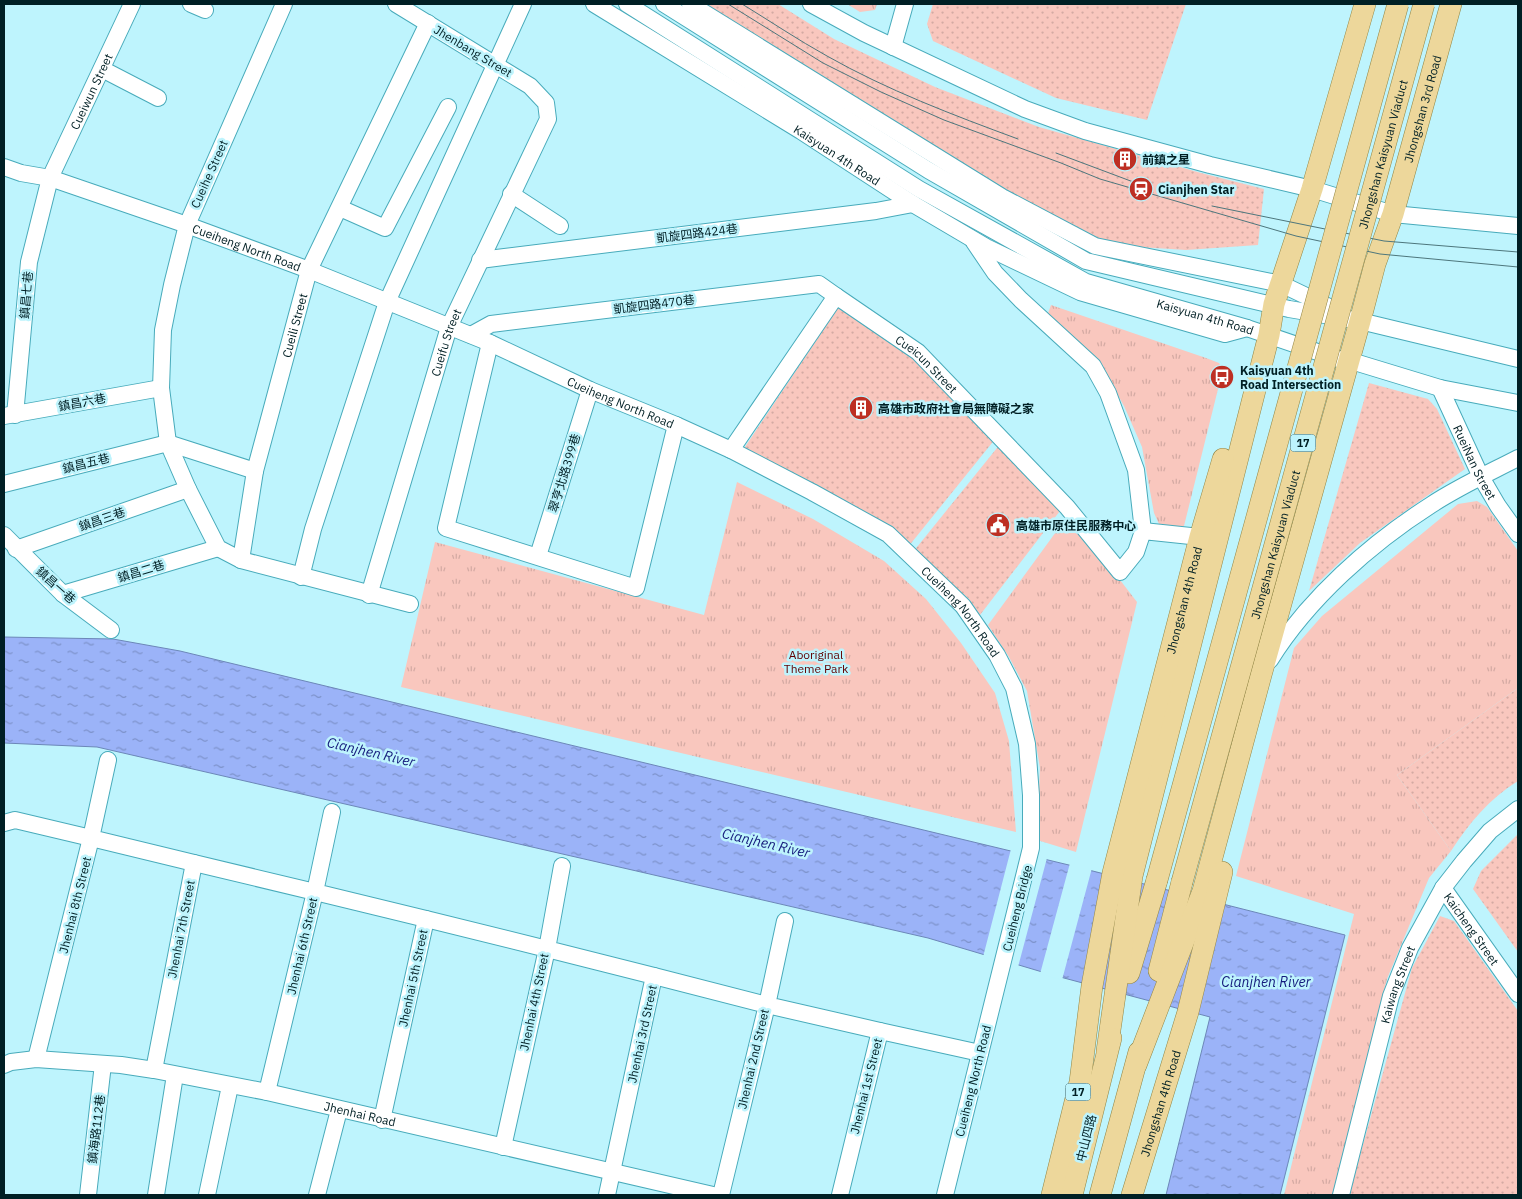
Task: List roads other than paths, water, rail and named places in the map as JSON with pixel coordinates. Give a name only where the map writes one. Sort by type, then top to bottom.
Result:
[{"type":"main road","name":"17","points":[[1312,189],[1365,4]]},
{"type":"main road","name":"Jhongshan Kaisyuan Viaduct","points":[[1120,993],[1157,880],[1398,4]]},
{"type":"main road","name":"Jhongshan Kaisyuan Viaduct","points":[[1155,1003],[1182,882],[1424,4]]},
{"type":"main road","name":"Jhongshan 3rd Road","points":[[1393,214],[1451,4]]},
{"type":"main road","name":"Jhongshan 4th Road","points":[[1123,874],[1269,335],[1274,304],[1312,189]]},
{"type":"main road","name":"17","points":[[1210,894],[1261,675],[1375,264],[1393,214]]},
{"type":"main road","name":"Jhongshan 4th Road","points":[[1123,874],[1200,536],[1222,463],[1250,353],[1269,335]]},
{"type":"main road","name":"17","points":[[1100,1195],[1155,1003],[1210,894],[1355,382],[1348,360]]},
{"type":"main road","name":"17","points":[[1052,1195],[1080,1082],[1092,986],[1123,874]]},
{"type":"main road","name":"17","points":[[1120,993],[1123,874]]},
{"type":"main road","name":"Jhongshan 4th Road","points":[[1132,1195],[1188,1012],[1210,894]]},
{"type":"main road","name":"中山四路","points":[[1072,1195],[1120,993]]},
{"type":"street","name":"Cueiwun Street","points":[[50,178],[132,4]]},
{"type":"street","name":"Cueihe Street","points":[[218,548],[188,489],[168,442],[161,388],[163,330],[187,225],[284,4]]},
{"type":"street","name":"Jhenbang Street","points":[[396,4],[530,86],[546,103]]},
{"type":"street","points":[[301,576],[313,529],[387,302],[524,4]]},
{"type":"street","name":"Kaisyuan 4th Road","points":[[594,4],[801,131],[913,204],[972,238],[1080,292],[1225,334],[1247,328]]},
{"type":"street","name":"Kaisyuan 4th Road","points":[[628,4],[920,189],[1086,282],[1247,328]]},
{"type":"street","name":"Kaisyuan 4th Road","points":[[664,4],[928,170],[1086,261],[1289,309],[1360,321],[1518,359]]},
{"type":"street","name":"Kaisyuan 4th Road","points":[[690,4],[1002,198],[1094,246],[1281,284],[1360,321]]},
{"type":"street","points":[[811,4],[893,47],[1025,109],[1085,131],[1210,165],[1312,189],[1393,214],[1518,226]]},
{"type":"street","points":[[893,47],[905,4]]},
{"type":"street","name":"Cueili Street","points":[[241,560],[255,471],[309,270],[428,24]]},
{"type":"street","points":[[102,69],[158,98]]},
{"type":"street","name":"Cueifu Street","points":[[369,594],[449,327],[548,119],[546,103]]},
{"type":"street","points":[[340,208],[385,228],[448,106]]},
{"type":"street","name":"Cueiheng North Road","points":[[4,167],[21,173],[50,178],[187,225],[309,270],[471,335],[590,390],[731,450],[888,534],[963,606],[997,655],[1014,688],[1027,744],[1031,795],[1032,848]]},
{"type":"street","name":"鎮昌七巷","points":[[9,416],[30,262],[50,178]]},
{"type":"street","points":[[511,194],[560,226]]},
{"type":"street","name":"凱旋四路424巷","points":[[480,260],[876,212],[913,204]]},
{"type":"street","points":[[972,238],[995,273],[1092,366],[1108,393],[1136,470],[1143,532],[1200,536]]},
{"type":"street","name":"凱旋四路470巷","points":[[471,335],[491,324],[819,284],[836,296]]},
{"type":"street","points":[[731,450],[836,296]]},
{"type":"street","name":"Cueicun Street","points":[[836,296],[918,352],[1067,507],[1120,572],[1136,552],[1143,532]]},
{"type":"street","points":[[1247,328],[1338,359],[1348,360],[1440,388],[1518,403]]},
{"type":"street","points":[[490,343],[446,528],[636,588],[676,425]]},
{"type":"street","name":"鎮昌六巷","points":[[9,416],[161,388]]},
{"type":"street","name":"RueiNan Street","points":[[1440,388],[1481,477],[1498,506],[1518,534]]},
{"type":"street","name":"翠亨北路399巷","points":[[538,556],[590,390]]},
{"type":"street","points":[[168,442],[255,471]]},
{"type":"street","name":"鎮昌五巷","points":[[4,484],[168,442]]},
{"type":"street","points":[[1261,675],[1281,642],[1316,600],[1373,547],[1431,505],[1518,458]]},
{"type":"street","name":"鎮昌三巷","points":[[16,549],[188,489]]},
{"type":"street","name":"鎮昌一巷","points":[[4,535],[16,549],[64,594],[111,630]]},
{"type":"street","points":[[218,548],[241,560],[410,604]]},
{"type":"street","name":"鎮昌二巷","points":[[64,594],[218,548]]},
{"type":"street","name":"Jhenhai 8th Street","points":[[36,1059],[91,838],[108,760]]},
{"type":"street","name":"Kaiwang Street","points":[[1341,1195],[1397,978],[1410,948],[1443,888],[1490,831],[1518,809]]},
{"type":"street","points":[[315,892],[332,812]]},
{"type":"street","points":[[4,823],[15,820],[91,838]]},
{"type":"street","name":"Jhenhai 7th Street","points":[[91,838],[194,863],[154,1070]]},
{"type":"street","name":"Cueiheng Bridge","points":[[1002,968],[1032,848]]},
{"type":"street","name":"Jhenhai 6th Street","points":[[194,863],[315,892],[267,1092]]},
{"type":"street","points":[[547,949],[562,866]]},
{"type":"street","name":"Kaicheng Street","points":[[1443,888],[1518,994]]},
{"type":"street","name":"Jhenhai 5th Street","points":[[315,892],[426,919],[382,1120]]},
{"type":"street","name":"Jhenhai 4th Street","points":[[426,919],[547,949],[503,1147]]},
{"type":"street","points":[[767,1004],[785,921]]},
{"type":"street","name":"Jhenhai 3rd Street","points":[[547,949],[654,976],[607,1195]]},
{"type":"street","name":"Cueiheng North Road","points":[[945,1195],[1002,968]]},
{"type":"street","name":"Jhenhai 2nd Street","points":[[654,976],[767,1004],[721,1195]]},
{"type":"street","name":"Jhenhai 1st Street","points":[[767,1004],[880,1031],[840,1195]]},
{"type":"street","points":[[880,1031],[980,1053]]},
{"type":"street","name":"Jhenhai Road","points":[[4,1065],[11,1062],[36,1059],[154,1070],[267,1092],[713,1195]]},
{"type":"street","name":"鎮海路112巷","points":[[88,1195],[103,1064]]},
{"type":"street","points":[[156,1195],[175,1075]]},
{"type":"street","points":[[207,1195],[230,1086]]},
{"type":"street","points":[[317,1195],[339,1110]]},
{"type":"water","name":"Cianjhen River","points":[[4,637],[113,639],[180,651],[1073,866],[1345,935],[1280,1195],[1166,1195],[1210,1017],[1049,974],[928,938],[97,747],[4,743]]},
{"type":"tram line","points":[[728,4],[823,63],[881,92],[944,120],[1100,179],[1296,236],[1380,254],[1518,267]]},
{"type":"tram line","points":[[742,4],[816,50],[873,80],[945,111],[1018,139]]},
{"type":"tram line","points":[[1056,153],[1136,183]]},
{"type":"tram line","points":[[1212,206],[1384,241],[1518,252]]},
{"type":"place","name":"前鎮之星","points":[[1125,159]]},
{"type":"place","name":"Cianjhen Star","points":[[1141,189]]},
{"type":"place","name":"Kaisyuan 4th Road Intersection","points":[[1222,377]]},
{"type":"place","name":"高雄市政府社會局無障礙之家","points":[[861,408]]},
{"type":"place","name":"高雄市原住民服務中心","points":[[998,525]]},
{"type":"park label","name":"Aboriginal Theme Park","points":[[816,661]]}]
